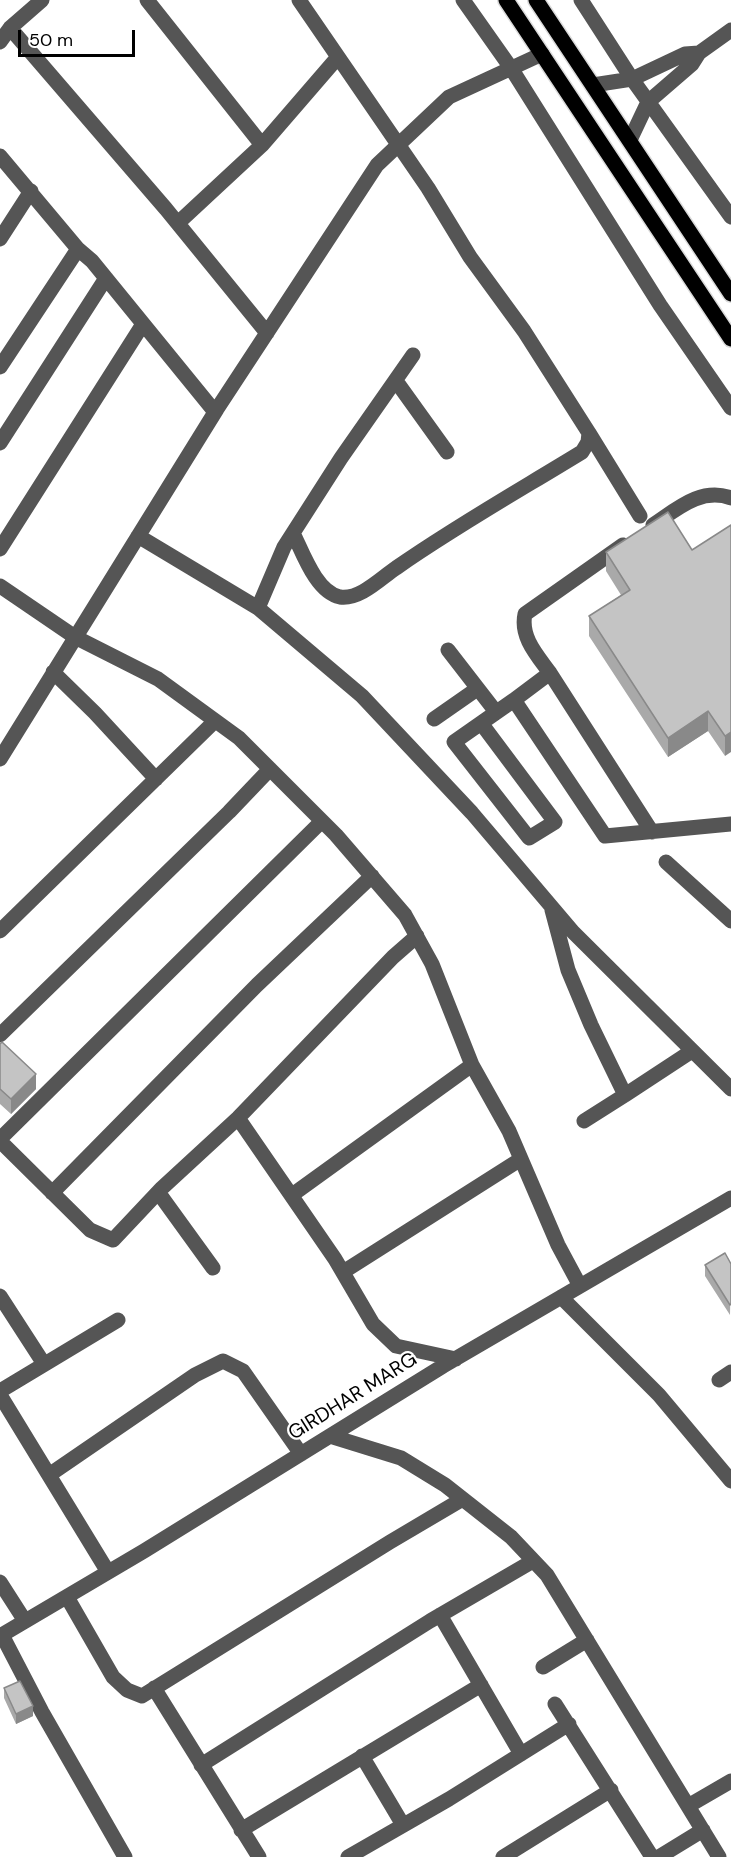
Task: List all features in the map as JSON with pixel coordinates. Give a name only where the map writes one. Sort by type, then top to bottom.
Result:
[{"type":"main road","points":[[506,0],[731,339]]},
{"type":"main road","points":[[536,0],[731,294]]},
{"type":"street","points":[[0,42],[10,28],[42,0]]},
{"type":"street","points":[[147,0],[262,145]]},
{"type":"street","points":[[299,0],[428,188],[470,257],[524,331],[640,516]]},
{"type":"street","points":[[462,0],[511,68],[660,305],[731,408]]},
{"type":"street","points":[[584,1],[632,79],[731,217]]},
{"type":"street","points":[[10,28],[177,223],[267,333]]},
{"type":"street","points":[[630,141],[648,102],[692,64],[699,53],[731,30]]},
{"type":"street","points":[[593,85],[632,79],[685,54],[699,53]]},
{"type":"street","points":[[0,759],[215,412],[377,165],[449,98],[542,54]]},
{"type":"street","points":[[177,223],[262,145],[338,57]]},
{"type":"street","points":[[0,156],[78,249],[92,261],[215,412]]},
{"type":"street","points":[[0,239],[31,191]]},
{"type":"street","points":[[0,367],[78,249]]},
{"type":"street","points":[[0,443],[106,278]]},
{"type":"street","points":[[0,549],[143,324]]},
{"type":"street","points":[[258,608],[284,547],[341,458],[413,356]]},
{"type":"street","points":[[396,381],[447,452]]},
{"type":"street","points":[[293,533],[315,579],[340,597],[356,596],[406,561],[582,452],[588,442],[589,433]]},
{"type":"street","points":[[652,832],[529,643],[522,626],[525,614],[694,498],[710,494],[728,494]]},
{"type":"street","points":[[138,536],[258,608],[362,696],[472,813],[573,932],[731,1089]]},
{"type":"street","points":[[0,586],[75,637],[158,679],[239,738],[322,821],[405,915],[432,964],[472,1065],[509,1131],[558,1245],[580,1286]]},
{"type":"street","points":[[448,650],[496,712]]},
{"type":"street","points":[[53,672],[95,713],[156,779]]},
{"type":"street","points":[[481,723],[555,822],[529,838],[454,742],[550,673]]},
{"type":"street","points":[[434,719],[477,689]]},
{"type":"street","points":[[514,700],[605,836],[731,824]]},
{"type":"street","points":[[0,931],[215,721]]},
{"type":"street","points":[[0,1035],[270,769]]},
{"type":"street","points":[[322,821],[0,1140],[90,1230],[113,1240],[158,1192],[238,1118],[377,974],[417,936]]},
{"type":"street","points":[[666,861],[731,921]]},
{"type":"street","points":[[52,1193],[257,985],[372,876]]},
{"type":"street","points":[[711,903],[731,900]]},
{"type":"street","points":[[551,906],[568,970],[625,1095]]},
{"type":"street","points":[[584,1121],[692,1051]]},
{"type":"street","points":[[292,1195],[472,1065]]},
{"type":"street","points":[[238,1118],[343,1272],[373,1324],[396,1346],[449,1363]]},
{"type":"street","points":[[343,1272],[521,1159]]},
{"type":"street","points":[[158,1192],[213,1268]]},
{"type":"street","name":"GIRDHAR MARG","points":[[1,1635],[449,1363],[731,1198]]},
{"type":"street","points":[[0,1296],[44,1364]]},
{"type":"street","points":[[561,1297],[659,1395],[731,1481]]},
{"type":"street","points":[[108,1572],[0,1393],[118,1320]]},
{"type":"street","points":[[49,1475],[195,1375],[223,1362],[243,1371],[301,1454]]},
{"type":"street","points":[[330,1437],[401,1458],[445,1485],[461,1500],[511,1537],[547,1575],[719,1857]]},
{"type":"street","points":[[67,1597],[112,1677],[127,1690],[142,1696],[461,1500]]},
{"type":"street","points":[[201,1765],[335,1678],[533,1561]]},
{"type":"street","points":[[0,1582],[25,1621]]},
{"type":"street","points":[[440,1615],[521,1754]]},
{"type":"street","points":[[1,1635],[125,1857]]},
{"type":"street","points":[[543,1667],[587,1640]]},
{"type":"street","points":[[241,1830],[481,1685]]},
{"type":"street","points":[[154,1688],[259,1857]]},
{"type":"street","points":[[555,1704],[652,1857]]},
{"type":"street","points":[[348,1857],[448,1800],[569,1724]]},
{"type":"street","points":[[362,1756],[404,1825]]},
{"type":"street","points":[[688,1806],[731,1781]]},
{"type":"street","points":[[503,1857],[610,1790]]},
{"type":"street","points":[[659,1857],[703,1830]]},
{"type":"building","points":[[668,512],[692,550],[731,525],[731,732],[725,736],[708,711],[668,738],[589,616],[630,590],[606,552]]},
{"type":"building","points":[[2,1042],[36,1074],[11,1099],[0,1089],[0,1044]]},
{"type":"building","points":[[725,1253],[731,1264],[730,1305],[705,1265]]},
{"type":"building","points":[[20,1681],[33,1706],[16,1714],[4,1688]]}]
